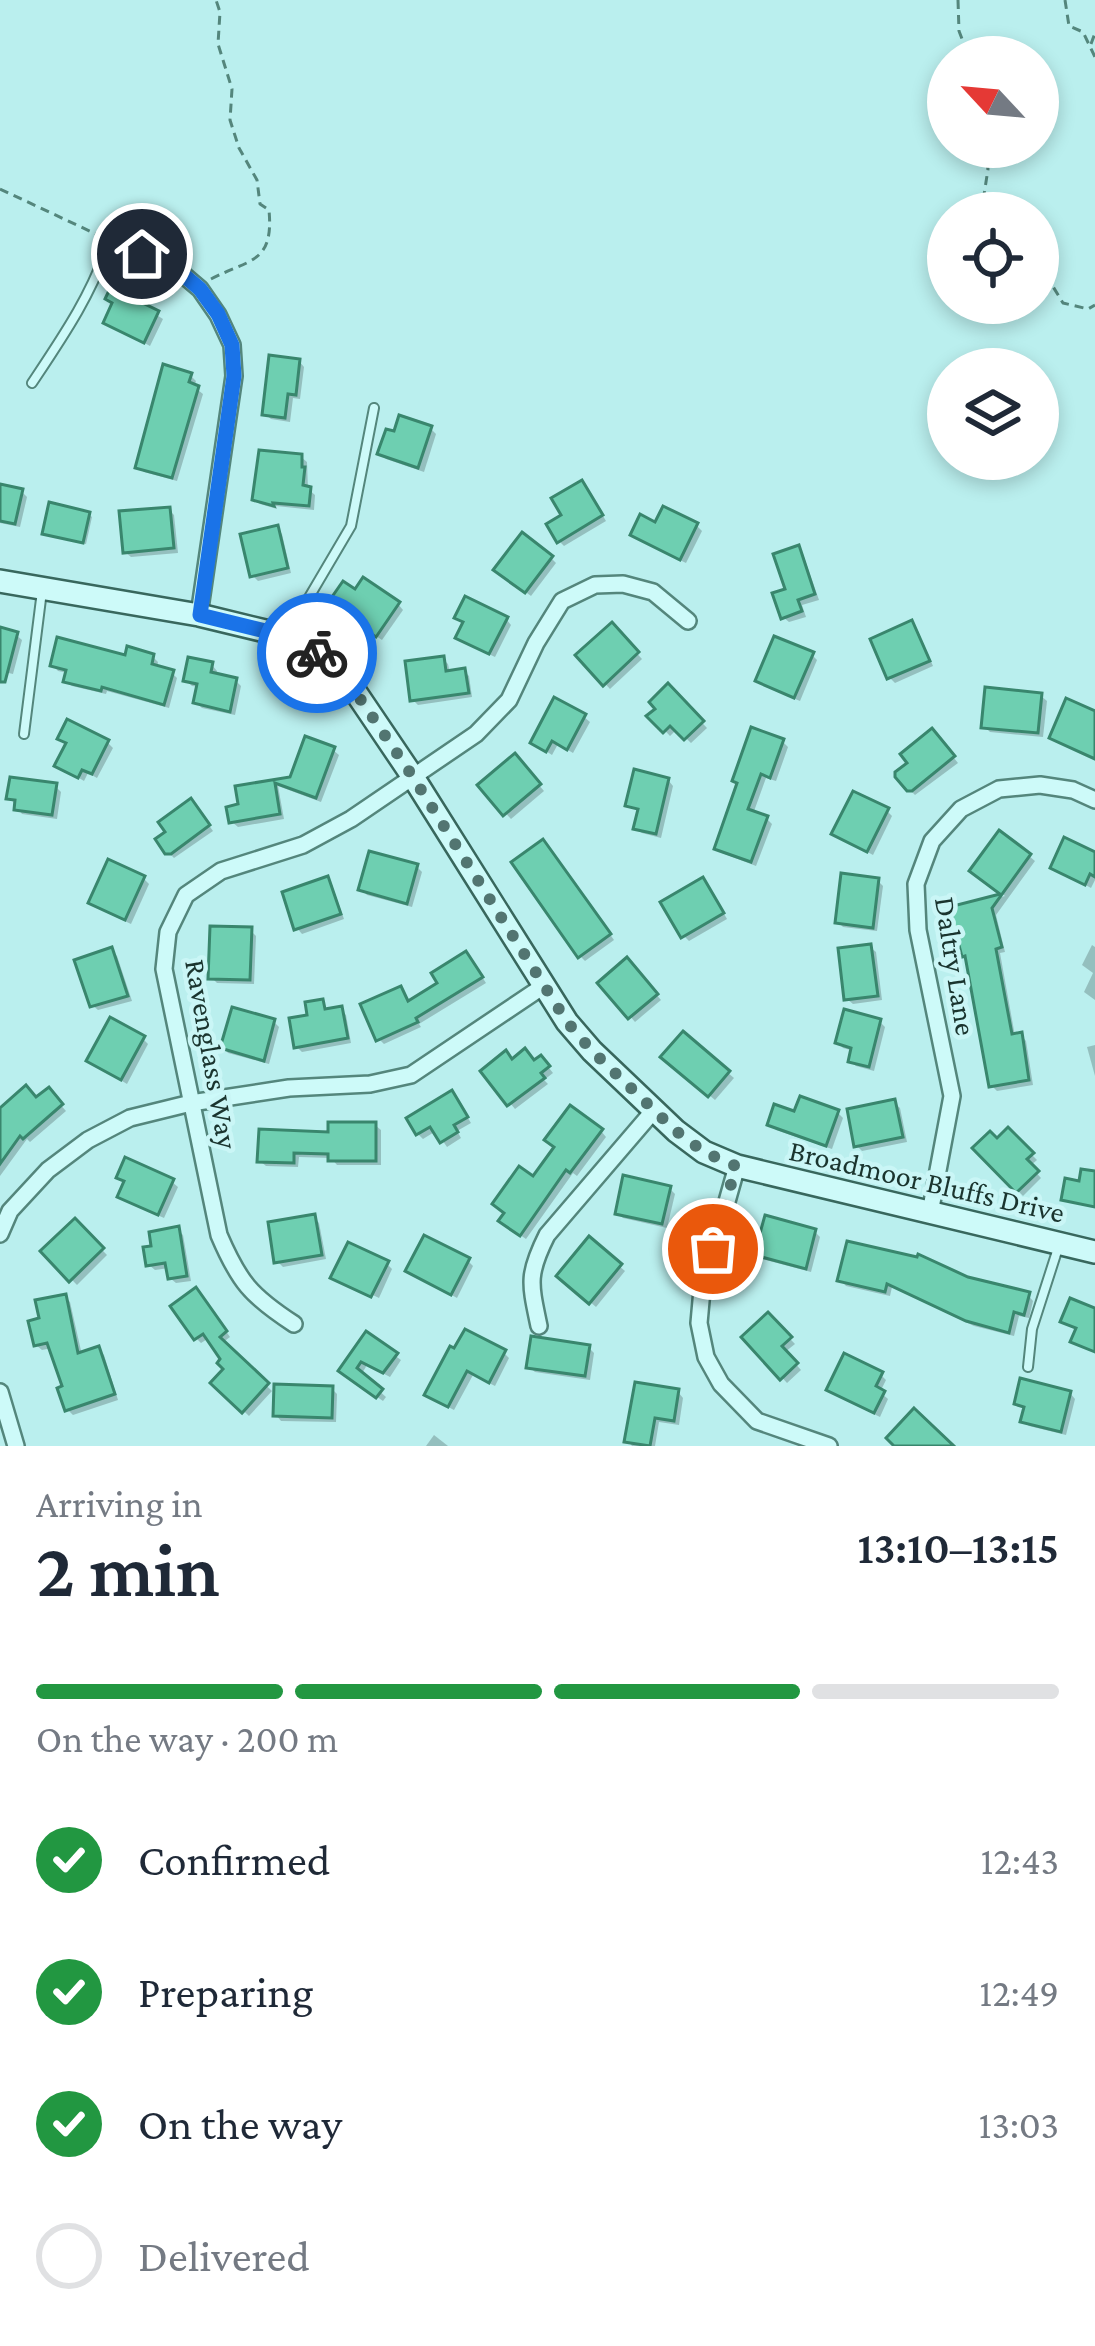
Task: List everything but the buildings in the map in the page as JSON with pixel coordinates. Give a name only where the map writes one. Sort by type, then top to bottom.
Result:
[{"type":"street","points":[[110,239],[174,267],[200,289],[232,345],[234,376],[200,615]]},
{"type":"street","name":"Broadmoor Bluffs Drive","points":[[0,581],[200,615],[286,636],[342,672],[567,1022],[676,1131],[704,1152],[736,1166],[1095,1252]]},
{"type":"street","name":"Ravenglass Way","points":[[295,1324],[248,1290],[219,1235],[164,969],[168,932],[186,896],[221,871],[302,845],[351,819],[476,734],[509,700],[562,602],[595,585],[622,584],[653,592],[688,621]]},
{"type":"street","name":"Daltry Lane","points":[[930,1213],[952,1096],[918,930],[916,884],[932,841],[961,808],[999,789],[1040,785],[1073,790],[1095,800]]},
{"type":"street","points":[[0,1234],[10,1211],[48,1170],[88,1140],[130,1118],[289,1088],[370,1084],[411,1076],[542,987]]},
{"type":"street","points":[[539,1326],[530,1282],[547,1235],[655,1109]]},
{"type":"street","points":[[736,1166],[702,1290],[699,1323],[706,1357],[738,1405],[757,1421],[829,1446]]},
{"type":"street","points":[[0,1392],[16,1446]]},
{"type":"lane","points":[[32,383],[100,272],[110,239]]},
{"type":"lane","points":[[286,636],[351,526],[374,408]]},
{"type":"lane","points":[[24,734],[42,589]]},
{"type":"lane","points":[[1028,1367],[1032,1329],[1060,1244]]},
{"type":"path","points":[[200,289],[214,277],[254,260],[271,232],[269,210],[260,204],[257,180],[230,120],[232,88],[218,44],[216,0]]},
{"type":"path","points":[[958,0],[960,36]]},
{"type":"path","points":[[1065,0],[1069,26],[1082,32],[1095,57]]},
{"type":"path","points":[[1091,46],[1095,33]]},
{"type":"path","points":[[0,189],[110,239]]},
{"type":"path","points":[[1059,296],[1077,308],[1095,305]]},
{"type":"way so far","points":[[317,653],[342,672],[567,1022],[676,1131],[704,1152],[736,1166],[713,1249]]},
{"type":"route","points":[[142,254],[174,267],[200,289],[232,345],[234,376],[200,615],[286,636],[317,653]]}]
